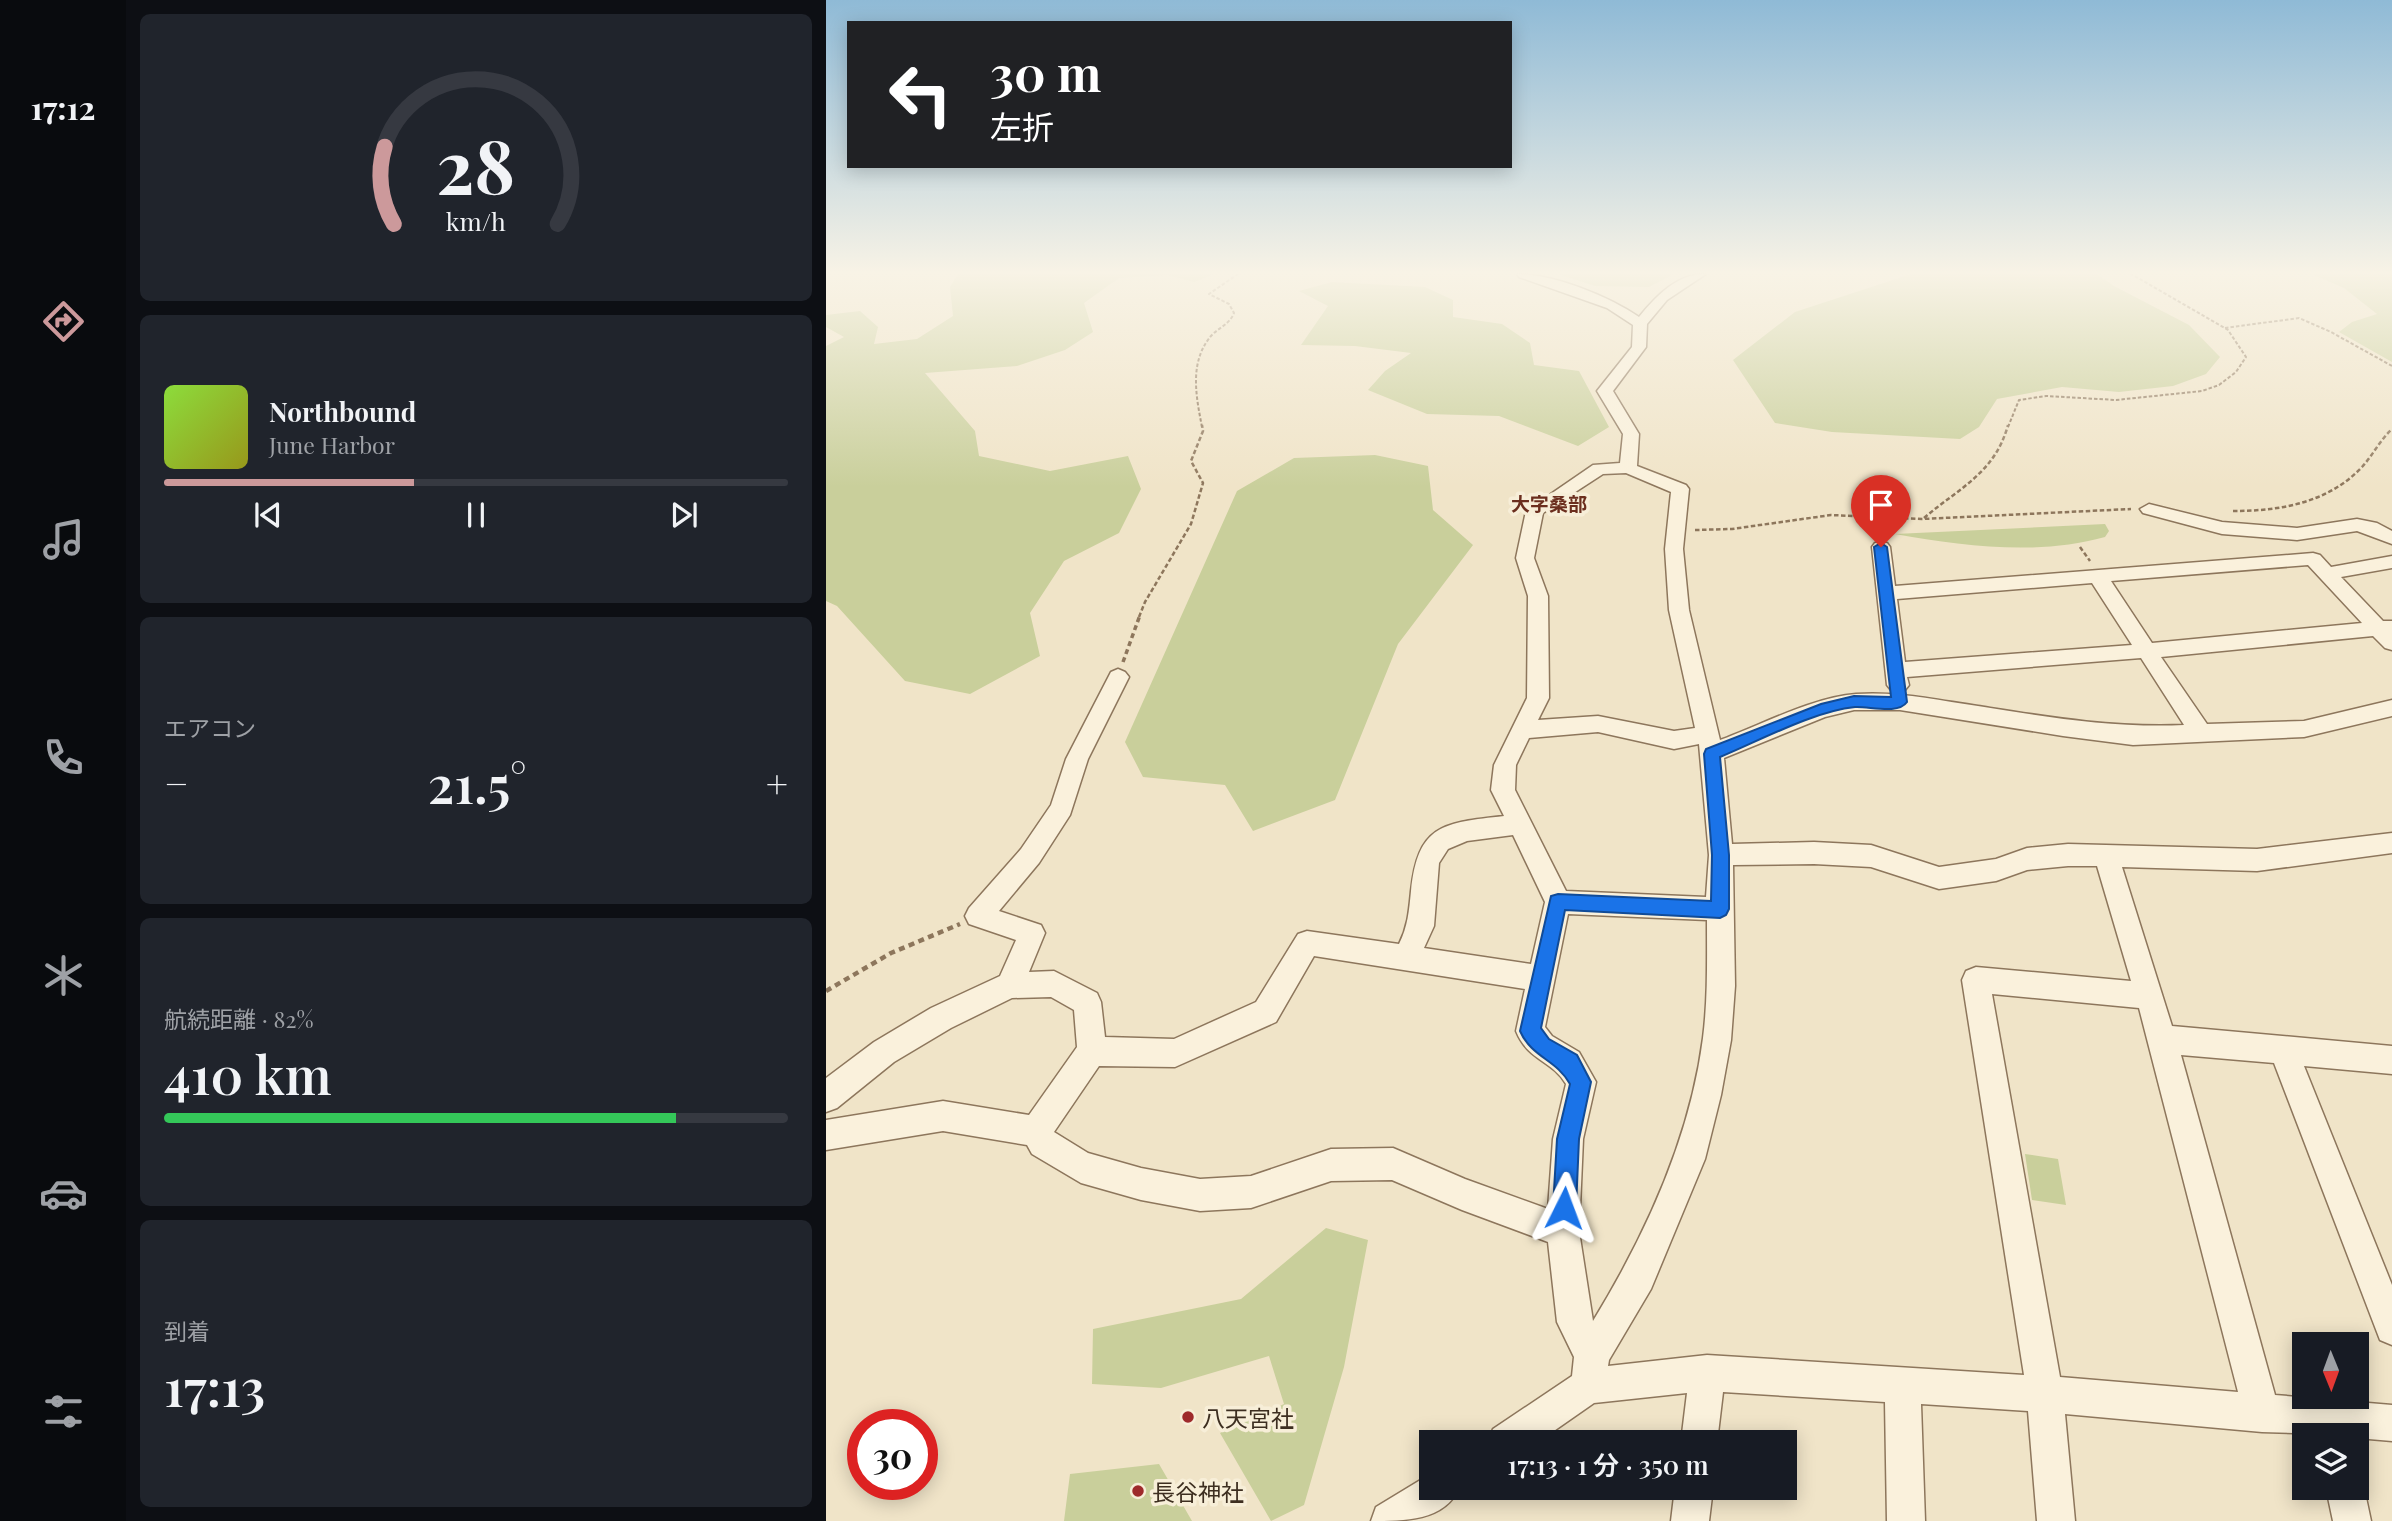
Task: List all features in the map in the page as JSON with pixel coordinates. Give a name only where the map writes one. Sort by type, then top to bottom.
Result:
[{"type":"street","points":[[1628,468],[1631,434],[1605,391],[1639,345]]},
{"type":"street","points":[[1520,1430],[1590,1371],[1639,1277],[1689,1158],[1717,1040],[1721,986],[1721,855],[1710,744],[1679,610],[1675,530],[1680,489],[1628,468],[1599,469],[1535,511],[1525,558],[1538,596],[1538,698],[1505,765],[1503,790],[1558,902],[1530,1031],[1542,1046],[1569,1062],[1581,1082],[1568,1139],[1563,1231],[1574,1322],[1590,1371]]},
{"type":"street","points":[[2149,509],[2222,528],[2297,534],[2357,525],[2371,527],[2392,538]]},
{"type":"street","points":[[1881,547],[1900,702]]},
{"type":"street","points":[[1886,593],[2313,559],[2388,633]]},
{"type":"street","points":[[2327,574],[2392,562]]},
{"type":"street","points":[[2098,577],[2200,732]]},
{"type":"street","points":[[1897,670],[2388,633]]},
{"type":"street","points":[[1010,985],[1032,933],[978,916],[1030,856],[1062,808],[1077,759],[1118,677]]},
{"type":"street","points":[[1521,731],[1551,726],[1598,724],[1674,740],[1710,744],[1854,702],[1900,702],[2063,728],[2133,736],[2304,729],[2392,708]]},
{"type":"street","points":[[1406,958],[1421,926],[1427,861],[1439,842],[1464,831],[1522,824]]},
{"type":"street","points":[[1721,855],[1814,853],[1871,856],[1939,878],[1996,870],[2027,859],[2068,855],[2257,860],[2392,843]]},
{"type":"street","points":[[2106,856],[2162,1039],[2262,1414]]},
{"type":"street","points":[[1558,902],[1720,909]]},
{"type":"street","points":[[1092,1051],[1175,1053],[1266,1012],[1307,943],[1541,978]]},
{"type":"street","points":[[2056,1521],[2045,1394],[1976,980],[2149,996]]},
{"type":"street","points":[[826,1097],[884,1052],[941,1018],[1010,985],[1054,984],[1087,1002],[1092,1051],[1036,1130]]},
{"type":"street","points":[[2162,1039],[2392,1060]]},
{"type":"street","points":[[2283,1050],[2392,1328]]},
{"type":"street","points":[[826,1135],[943,1116],[1036,1130]]},
{"type":"street","points":[[1036,1130],[1043,1143],[1080,1167],[1141,1184],[1200,1195],[1251,1192],[1331,1165],[1393,1164],[1462,1194],[1563,1231]]},
{"type":"street","points":[[1590,1371],[1707,1373],[2045,1394],[2262,1414],[2310,1423]]},
{"type":"street","points":[[1700,1430],[1707,1373]]},
{"type":"street","points":[[1903,1385],[1906,1521]]},
{"type":"street","points":[[2369,1425],[2392,1423]]},
{"type":"street","points":[[1390,1521],[1422,1500]]},
{"type":"street","points":[[1690,1521],[1693,1500]]},
{"type":"street","points":[[2348,1500],[2352,1521]]},
{"type":"path","points":[[1118,677],[1145,602],[1191,524],[1203,483],[1191,461],[1203,431],[1195,390],[1199,352],[1204,345]]},
{"type":"path","points":[[1922,519],[1994,460],[2005,437],[2013,408],[2019,400],[2046,396],[2116,400],[2202,391],[2219,385],[2236,372],[2246,357],[2240,345]]},
{"type":"path","points":[[2356,345],[2392,366]]},
{"type":"path","points":[[2228,511],[2268,511],[2296,507],[2338,489],[2359,471],[2392,429]]},
{"type":"path","points":[[1675,530],[1732,529],[1830,516],[1922,519],[2149,509]]},
{"type":"path","points":[[826,991],[891,953],[978,916]]},
{"type":"green space","points":[[1073,345],[1017,366],[925,373],[975,431],[979,456],[1050,471],[1128,456],[1141,489],[1119,533],[1064,561],[1030,613],[1040,656],[970,694],[905,681],[837,606],[826,601],[826,346]]},
{"type":"green space","points":[[1301,345],[1530,345],[1534,365],[1579,371],[1609,427],[1578,446],[1499,416],[1427,414],[1368,390],[1385,371],[1411,353],[1355,346]]},
{"type":"green space","points":[[1752,345],[2208,345],[2220,357],[2206,374],[2173,386],[2119,392],[2062,387],[1997,399],[1979,427],[1960,439],[1832,432],[1775,423],[1733,360]]},
{"type":"green space","points":[[2362,345],[2392,345],[2392,362]]},
{"type":"green space","points":[[1375,455],[1428,466],[1433,510],[1473,545],[1398,644],[1335,800],[1253,831],[1225,785],[1143,777],[1125,742],[1237,491],[1294,458]]},
{"type":"green space","points":[[2105,524],[2109,531],[2105,537],[2079,543],[2027,548],[1974,545],[1895,534]]},
{"type":"green space","points":[[2025,1154],[2058,1159],[2066,1205],[2032,1200]]},
{"type":"green space","points":[[1326,1228],[1368,1240],[1344,1367],[1304,1505],[1271,1521],[1220,1433],[1284,1404],[1269,1356],[1161,1388],[1092,1384],[1093,1329],[1241,1299]]},
{"type":"green space","points":[[1159,1464],[1192,1521],[1064,1521],[1070,1474]]},
{"type":"place","name":"八天宮社","points":[[1188,1417]]},
{"type":"place","name":"長谷神社","points":[[1138,1491]]},
{"type":"district","name":"大字桑部","points":[[1549,503]]},
{"type":"route","points":[[1564,1208],[1568,1139],[1581,1082],[1569,1062],[1542,1046],[1530,1031],[1558,902],[1720,909],[1721,855],[1712,754],[1821,710],[1854,702],[1900,702],[1881,547]]}]
